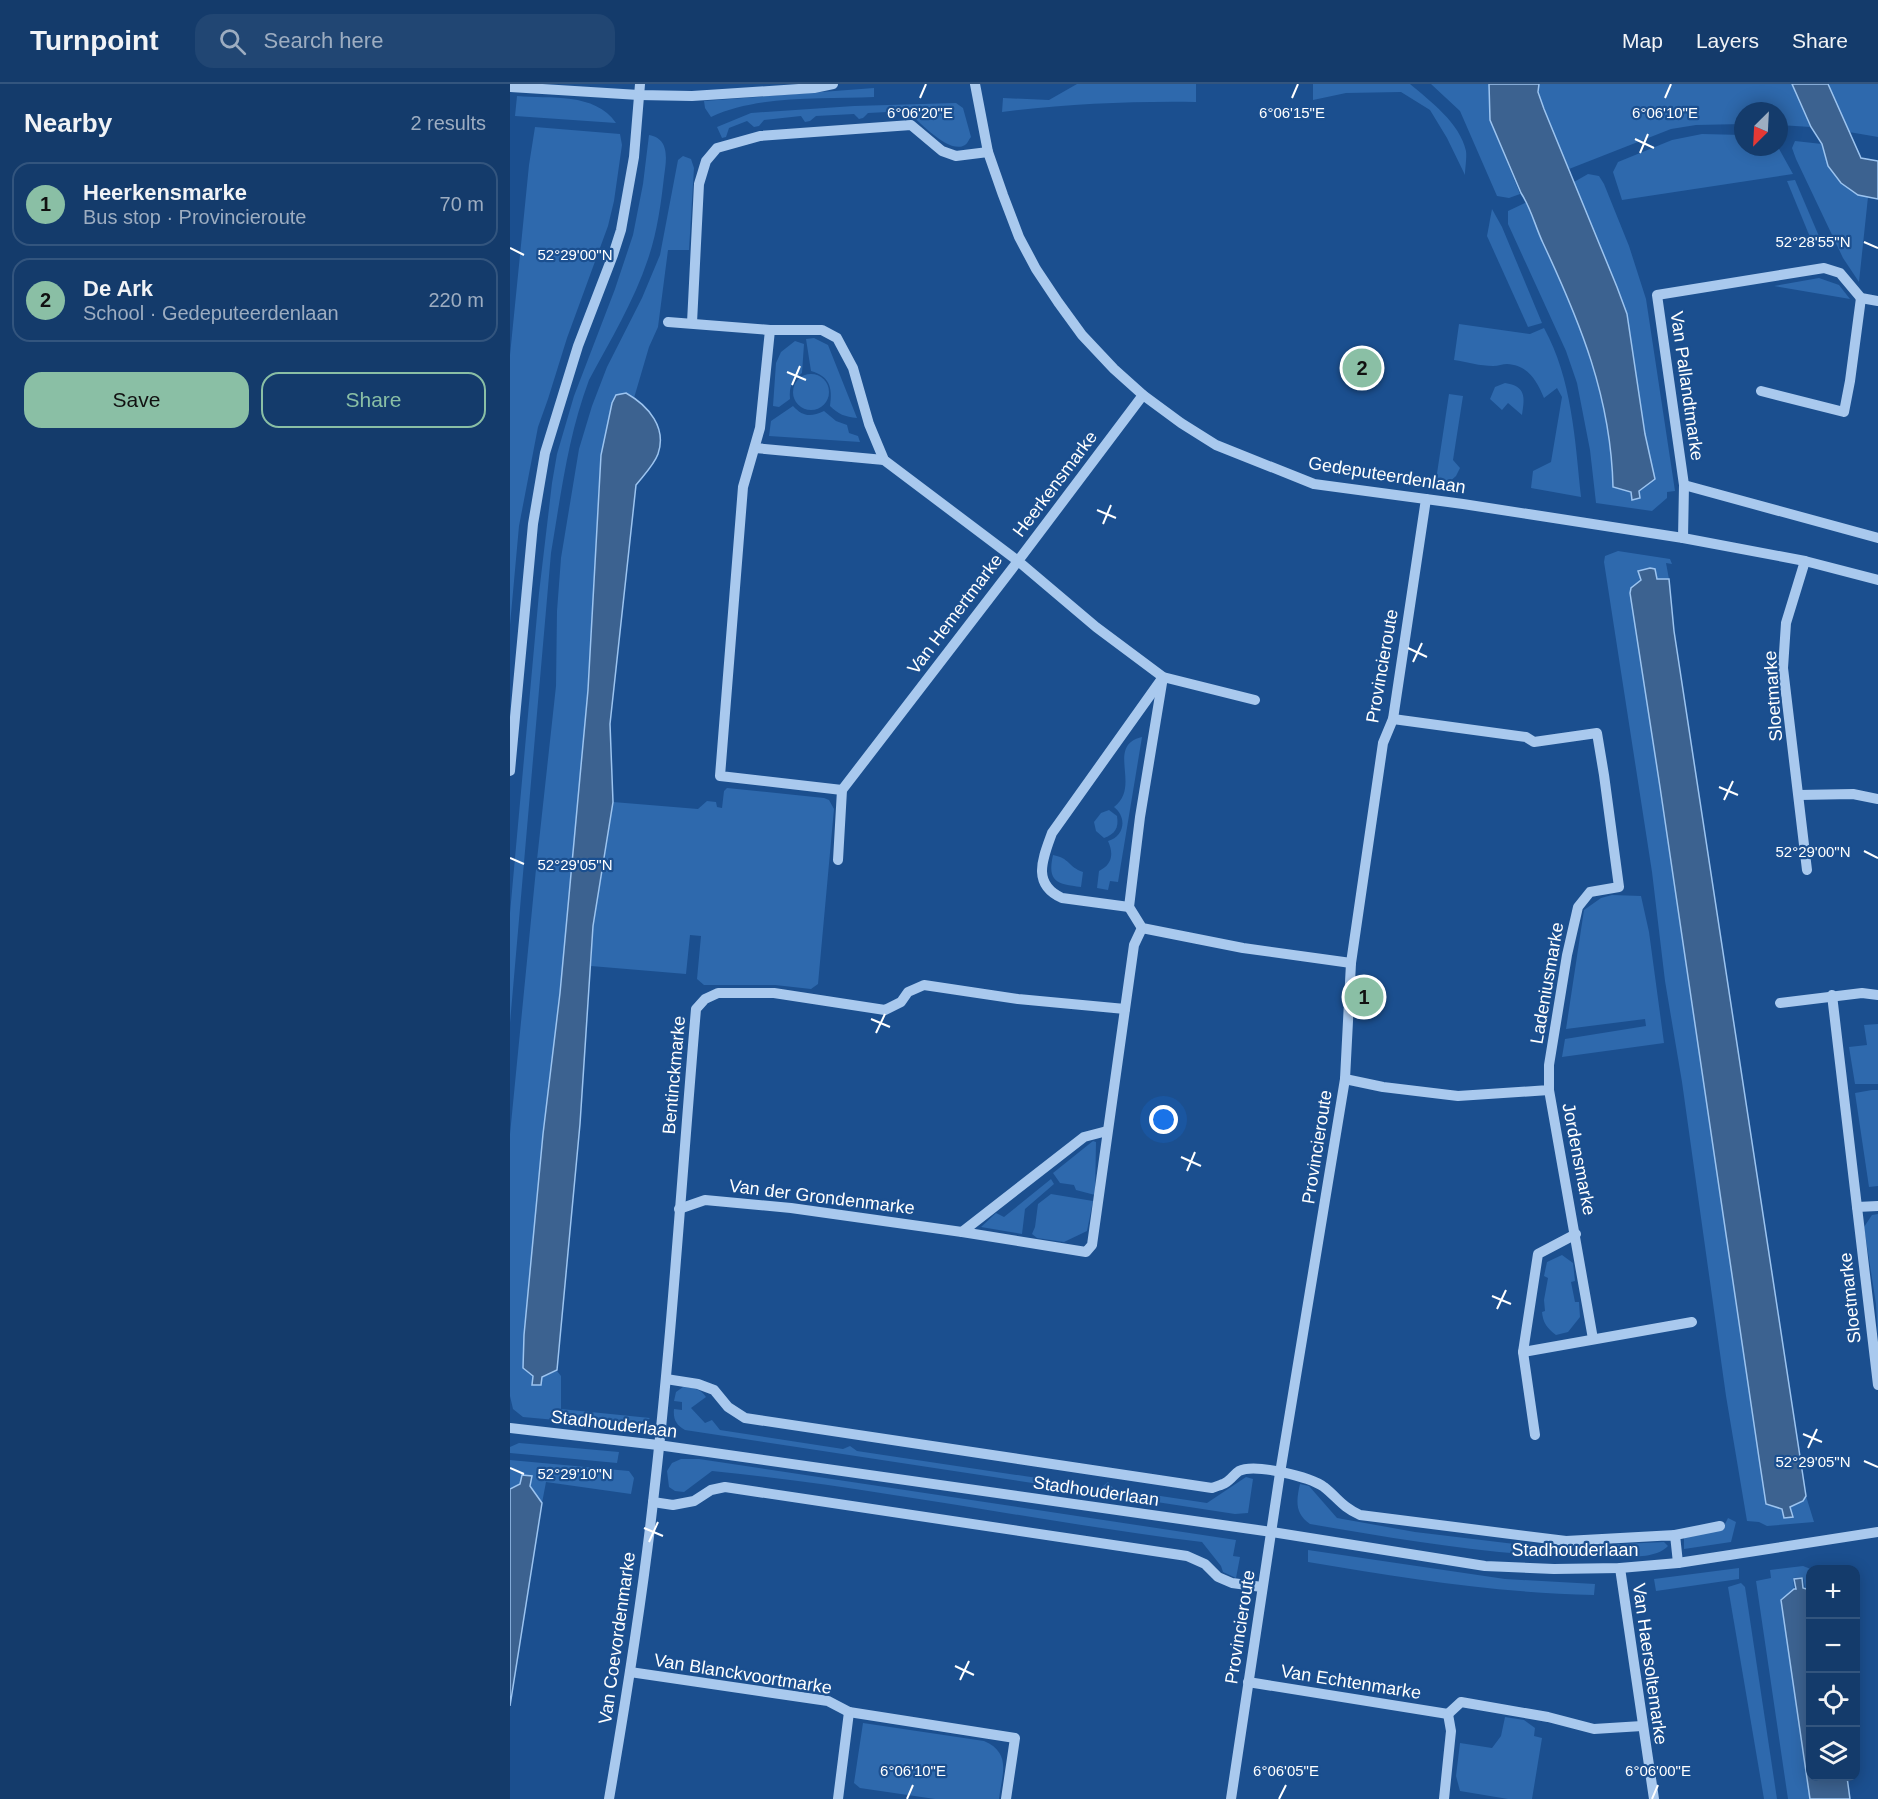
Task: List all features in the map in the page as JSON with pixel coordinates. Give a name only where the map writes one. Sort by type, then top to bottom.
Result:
[{"type":"street","points":[[510,87],[640,90],[692,96],[814,88],[833,84]]},
{"type":"street","name":"Gedeputeerdenlaan","points":[[975,84],[988,152],[1019,237],[1036,269],[1082,335],[1114,369],[1181,423],[1216,445],[1314,484],[1683,538],[1805,561],[1878,580]]},
{"type":"street","points":[[510,771],[533,524],[545,453],[578,346],[621,230],[634,157],[640,90]]},
{"type":"street","points":[[692,323],[699,184],[706,160],[717,148],[760,136],[911,125],[942,151],[956,156],[988,152]]},
{"type":"street","name":"Van Pallandtmarke","points":[[1684,485],[1657,295],[1824,268],[1840,273],[1861,298]]},
{"type":"street","points":[[1761,391],[1844,412],[1861,298],[1878,301]]},
{"type":"street","points":[[668,322],[770,330],[822,330],[837,338],[853,368],[869,424],[884,460],[755,448]]},
{"type":"street","points":[[770,330],[760,428],[743,488],[720,776],[842,790],[838,860]]},
{"type":"street","name":"Heerkensmarke","points":[[1143,394],[1018,561],[1096,627],[1163,677],[1255,700]]},
{"type":"street","name":"Van Hemertmarke","points":[[842,790],[1018,561],[884,460]]},
{"type":"street","points":[[1683,538],[1684,485],[1878,538]]},
{"type":"street","name":"Provincieroute","points":[[1231,1799],[1280,1473],[1345,1079],[1352,963],[1383,743],[1393,719],[1426,499]]},
{"type":"street","name":"Sloetmarke","points":[[1805,561],[1786,623],[1783,668],[1807,870]]},
{"type":"street","points":[[1129,907],[1062,898],[1056,895],[1045,883],[1041,871],[1042,862],[1052,833],[1163,677]]},
{"type":"street","points":[[1163,677],[1140,817],[1129,907],[1142,928],[1243,948],[1352,963]]},
{"type":"street","name":"Ladeniusmarke","points":[[1393,719],[1526,737],[1534,742],[1597,733],[1619,887],[1590,892],[1578,907],[1567,955],[1550,1065],[1550,1090]]},
{"type":"street","points":[[1799,795],[1853,794],[1878,799]]},
{"type":"street","name":"Van der Grondenmarke","points":[[679,1209],[705,1200],[791,1208],[1086,1252],[1092,1245],[1134,945],[1142,928]]},
{"type":"street","name":"Bentinckmarke","points":[[658,1445],[666,1379],[696,1009],[705,999],[718,993],[774,993],[885,1010],[901,1002],[908,992],[924,984],[1017,999],[1125,1009]]},
{"type":"street","points":[[1779,1003],[1832,995],[1862,993],[1878,995]]},
{"type":"street","name":"Sloetmarke","points":[[1832,995],[1878,1385]]},
{"type":"street","points":[[1345,1079],[1383,1087],[1458,1096],[1550,1090]]},
{"type":"street","name":"Jordensmarke","points":[[1550,1090],[1593,1339]]},
{"type":"street","points":[[962,1232],[1084,1137],[1107,1131]]},
{"type":"street","points":[[1857,1207],[1878,1206]]},
{"type":"street","name":"Jordensmarke","points":[[1535,1436],[1523,1352],[1538,1254],[1576,1234]]},
{"type":"street","points":[[1523,1352],[1692,1322]]},
{"type":"street","name":"Stadhouderlaan","points":[[666,1379],[698,1384],[714,1390],[728,1407],[745,1418],[1212,1488],[1226,1483],[1240,1471],[1252,1468],[1280,1473],[1323,1486],[1347,1510],[1360,1515],[1566,1541],[1675,1534],[1720,1526]]},
{"type":"street","name":"Stadhouderlaan","points":[[510,1428],[658,1445],[1272,1533],[1485,1566],[1554,1569],[1620,1568],[1678,1563],[1878,1532]]},
{"type":"street","name":"Van Coevordenmarke","points":[[609,1799],[630,1672],[653,1502],[658,1445]]},
{"type":"street","points":[[653,1502],[673,1505],[694,1501],[711,1490],[724,1487],[1187,1556],[1205,1564],[1218,1578],[1232,1583],[1262,1587]]},
{"type":"street","points":[[1675,1534],[1678,1563]]},
{"type":"street","name":"Van Haersoltemarke","points":[[1620,1568],[1654,1799]]},
{"type":"street","name":"Van Blanckvoortmarke","points":[[630,1672],[828,1701],[849,1712],[1015,1738],[1006,1799]]},
{"type":"street","name":"Van Echtenmarke","points":[[1248,1682],[1448,1714]]},
{"type":"street","points":[[1444,1799],[1451,1731],[1448,1714],[1461,1702],[1548,1717],[1594,1729],[1642,1726]]},
{"type":"street","name":"Van Blanckvoortmarke","points":[[838,1799],[849,1712]]},
{"type":"shaded area","points":[[1077,84],[1196,84],[1196,102],[1099,104],[1002,112],[1003,98],[1049,100]]},
{"type":"shaded area","points":[[1313,84],[1410,84],[1443,113],[1458,131],[1466,151],[1465,175],[1430,110],[1401,92],[1346,93],[1313,100]]},
{"type":"shaded area","points":[[1431,84],[1489,84],[1490,120],[1520,194],[1509,198],[1497,196],[1460,111]]},
{"type":"shaded area","points":[[1489,84],[1539,84],[1538,92],[1544,109],[1627,314],[1645,434],[1655,479],[1639,491],[1640,498],[1632,500],[1631,492],[1613,487],[1606,422],[1591,361],[1569,302],[1490,120]]},
{"type":"shaded area","points":[[1539,84],[1792,84],[1811,127],[1788,126],[1788,102],[1734,102],[1734,124],[1696,125],[1671,129],[1569,169],[1545,114]]},
{"type":"shaded area","points":[[1792,84],[1828,84],[1861,158],[1878,161],[1878,199],[1858,195],[1841,183],[1828,166],[1822,144],[1811,127]]},
{"type":"shaded area","points":[[1828,84],[1878,84],[1878,137],[1849,132]]},
{"type":"shaded area","points":[[874,88],[874,97],[791,99],[749,105],[711,117],[705,108],[704,101]]},
{"type":"shaded area","points":[[517,96],[571,99],[584,102],[607,113],[616,123],[515,116]]},
{"type":"shaded area","points":[[956,103],[963,108],[971,137],[965,145],[958,147],[943,141],[926,129],[907,111],[868,113],[859,119],[854,114],[816,116],[805,122],[801,116],[764,120],[759,126],[754,127],[747,121],[729,128],[726,137],[722,138],[717,127],[751,113],[854,106]]},
{"type":"shaded area","points":[[535,127],[620,134],[622,145],[608,226],[567,338],[538,427],[519,526],[510,625],[510,355],[529,165]]},
{"type":"shaded area","points":[[1702,134],[1734,135],[1734,156],[1783,156],[1793,174],[1622,200],[1613,172],[1618,162],[1672,140]]},
{"type":"shaded area","points":[[649,135],[661,141],[666,152],[654,239],[636,290],[589,380],[582,401],[566,465],[551,553],[510,1023],[510,913],[539,593],[552,483],[557,454],[574,396],[633,235],[643,184]]},
{"type":"shaded area","points":[[1795,141],[1822,144],[1827,162],[1837,178],[1850,190],[1868,197],[1859,282],[1843,258],[1796,159],[1792,148]]},
{"type":"shaded area","points":[[683,156],[691,159],[694,168],[689,250],[668,250],[658,327],[649,347],[634,398],[626,393],[612,403],[601,455],[588,690],[560,993],[543,1134],[524,1335],[533,1376],[532,1384],[541,1385],[542,1377],[557,1371],[561,1376],[561,1409],[650,1418],[642,1425],[632,1427],[523,1417],[513,1409],[510,1396],[510,1134],[556,686],[557,611],[561,558],[579,449],[607,367],[642,298],[660,255],[678,160]]},
{"type":"shaded area","points":[[1588,174],[1599,176],[1604,184],[1629,246],[1646,299],[1675,491],[1667,492],[1667,498],[1652,511],[1596,503],[1590,450],[1577,383],[1566,351],[1508,224],[1508,211],[1527,202],[1593,361],[1607,423],[1613,486],[1631,492],[1636,498],[1640,498],[1638,491],[1655,479],[1645,434],[1627,314],[1574,182]]},
{"type":"shaded area","points":[[1795,180],[1821,241],[1812,242],[1787,181]]},
{"type":"shaded area","points":[[1492,209],[1502,227],[1542,323],[1528,327],[1487,236]]},
{"type":"shaded area","points":[[1819,278],[1839,285],[1850,299],[1774,286]]},
{"type":"shaded area","points":[[1459,324],[1530,334],[1544,328],[1561,368],[1571,410],[1581,497],[1531,488],[1533,471],[1551,462],[1562,397],[1557,388],[1544,398],[1535,380],[1521,367],[1507,364],[1483,365],[1454,360]]},
{"type":"shaded area","points":[[814,338],[828,345],[857,418],[842,415],[830,406],[831,393],[826,379],[811,371],[806,339]]},
{"type":"shaded area","points":[[795,341],[804,344],[802,373],[792,384],[790,399],[779,407],[773,406],[776,363],[781,352]]},
{"type":"shaded area","points":[[811,374],[824,379],[829,392],[824,405],[811,410],[798,405],[793,392],[798,379]]},
{"type":"shaded area","points":[[1505,383],[1512,384],[1523,393],[1522,415],[1508,403],[1502,410],[1490,399],[1495,387]]},
{"type":"shaded area","points":[[626,393],[649,411],[658,427],[660,444],[654,462],[636,485],[610,724],[613,802],[593,926],[580,1124],[557,1370],[542,1377],[541,1385],[532,1385],[533,1376],[523,1368],[524,1335],[543,1134],[560,993],[588,690],[601,455],[612,403],[616,395]]},
{"type":"shaded area","points":[[1449,394],[1463,396],[1453,460],[1460,468],[1456,476],[1448,483],[1436,480]]},
{"type":"shaded area","points":[[793,406],[807,415],[824,411],[836,421],[847,425],[849,433],[858,436],[860,442],[769,436],[771,421]]},
{"type":"shaded area","points":[[1618,551],[1670,559],[1672,564],[1666,563],[1669,579],[1657,580],[1638,571],[1641,580],[1631,588],[1630,593],[1766,1504],[1782,1509],[1788,1517],[1792,1517],[1790,1507],[1803,1501],[1806,1496],[1814,1522],[1767,1526],[1759,1522],[1747,1521],[1726,1396],[1682,1082],[1665,981],[1652,872],[1604,562],[1605,556]]},
{"type":"shaded area","points":[[1655,569],[1657,579],[1669,579],[1674,631],[1806,1496],[1803,1501],[1790,1507],[1793,1517],[1784,1518],[1782,1509],[1766,1504],[1759,1458],[1630,593],[1631,588],[1641,580],[1638,571]]},
{"type":"shaded area","points":[[1142,737],[1118,882],[1110,881],[1108,890],[1097,888],[1099,871],[1107,866],[1111,859],[1108,841],[1114,839],[1121,831],[1121,816],[1114,807],[1122,798],[1125,788],[1126,749],[1131,742]]},
{"type":"shaded area","points":[[727,788],[824,798],[829,800],[834,809],[818,984],[811,989],[775,985],[704,985],[697,979],[701,936],[690,935],[686,974],[591,966],[593,926],[613,802],[698,809],[707,801],[716,802],[717,807],[722,808],[724,791]]},
{"type":"shaded area","points":[[1109,810],[1117,816],[1117,827],[1111,835],[1104,838],[1096,831],[1094,822],[1101,813]]},
{"type":"shaded area","points":[[1053,855],[1063,858],[1074,868],[1083,872],[1081,887],[1066,885],[1056,880],[1051,871]]},
{"type":"shaded area","points":[[1612,895],[1641,896],[1649,932],[1664,1043],[1562,1057],[1565,1039],[1646,1026],[1645,1019],[1566,1029],[1584,910],[1601,898]]},
{"type":"shaded area","points":[[1878,1024],[1878,1084],[1855,1084],[1849,1047],[1867,1045],[1864,1025]]},
{"type":"shaded area","points":[[1878,1090],[1878,1186],[1869,1187],[1855,1093]]},
{"type":"shaded area","points":[[1093,1141],[1096,1142],[1095,1195],[1076,1190],[1074,1185],[1060,1183],[1053,1173]]},
{"type":"shaded area","points":[[1051,1179],[1054,1184],[1025,1209],[1022,1234],[981,1227],[996,1213],[1004,1217]]},
{"type":"shaded area","points":[[1051,1194],[1093,1201],[1087,1231],[1064,1242],[1037,1238],[1032,1234],[1038,1204]]},
{"type":"shaded area","points":[[1878,1214],[1878,1337],[1876,1304],[1864,1227],[1872,1215]]},
{"type":"shaded area","points":[[1562,1255],[1573,1263],[1575,1281],[1571,1282],[1575,1302],[1579,1302],[1580,1317],[1568,1332],[1556,1335],[1546,1325],[1542,1312],[1545,1311],[1544,1300],[1548,1278],[1544,1276],[1547,1262]]},
{"type":"shaded area","points":[[683,1387],[696,1389],[704,1394],[706,1397],[691,1408],[705,1423],[712,1420],[720,1430],[843,1449],[850,1446],[857,1451],[1097,1487],[1102,1487],[1108,1482],[1114,1489],[1207,1503],[1246,1477],[1253,1479],[1248,1513],[1235,1514],[685,1430],[677,1424],[674,1413],[674,1409],[682,1410],[682,1402],[674,1401],[676,1392]]},
{"type":"shaded area","points":[[519,1443],[619,1452],[617,1463],[510,1453],[510,1447]]},
{"type":"shaded area","points":[[681,1459],[699,1459],[1236,1540],[1233,1556],[1240,1557],[1236,1578],[1223,1572],[1221,1566],[1202,1542],[835,1486],[712,1471],[684,1492],[675,1491],[669,1487],[667,1471],[672,1463]]},
{"type":"shaded area","points":[[510,1460],[629,1471],[634,1478],[631,1494],[546,1482],[542,1503],[530,1486],[531,1476],[522,1475],[520,1484],[510,1489]]},
{"type":"shaded area","points":[[522,1475],[532,1476],[530,1486],[542,1503],[510,1706],[510,1489],[520,1484]]},
{"type":"shaded area","points":[[1300,1484],[1309,1486],[1337,1518],[1415,1532],[1523,1545],[1580,1546],[1664,1542],[1668,1546],[1656,1553],[1639,1556],[1531,1555],[1421,1542],[1310,1524],[1302,1516],[1298,1507]]},
{"type":"shaded area","points":[[1728,1518],[1736,1522],[1731,1542],[1684,1549],[1684,1538],[1722,1530]]},
{"type":"shaded area","points":[[1308,1550],[1505,1579],[1595,1584],[1594,1595],[1486,1588],[1379,1574],[1308,1562]]},
{"type":"shaded area","points":[[1806,1567],[1806,1588],[1803,1577],[1793,1578],[1794,1589],[1781,1600],[1810,1799],[1788,1799],[1756,1581],[1771,1578],[1770,1570]]},
{"type":"shaded area","points":[[1739,1568],[1739,1579],[1656,1591],[1654,1579]]},
{"type":"shaded area","points":[[1802,1578],[1803,1588],[1806,1589],[1806,1772],[1781,1600],[1796,1589],[1794,1579]]},
{"type":"shaded area","points":[[1741,1583],[1745,1587],[1777,1799],[1764,1799],[1728,1587]]},
{"type":"shaded area","points":[[1505,1717],[1524,1720],[1535,1728],[1534,1736],[1542,1738],[1532,1799],[1508,1799],[1460,1791],[1456,1776],[1460,1743],[1492,1748],[1501,1736]]},
{"type":"shaded area","points":[[863,1723],[984,1741],[993,1746],[999,1752],[1003,1765],[999,1799],[935,1799],[860,1788],[854,1783]]},
{"type":"shaded area","points":[[1807,1781],[1848,1781],[1850,1799],[1810,1799]]},
{"type":"place","name":"De Ark","points":[[1362,368]]},
{"type":"place","name":"Heerkensmarke","points":[[1364,997]]}]
